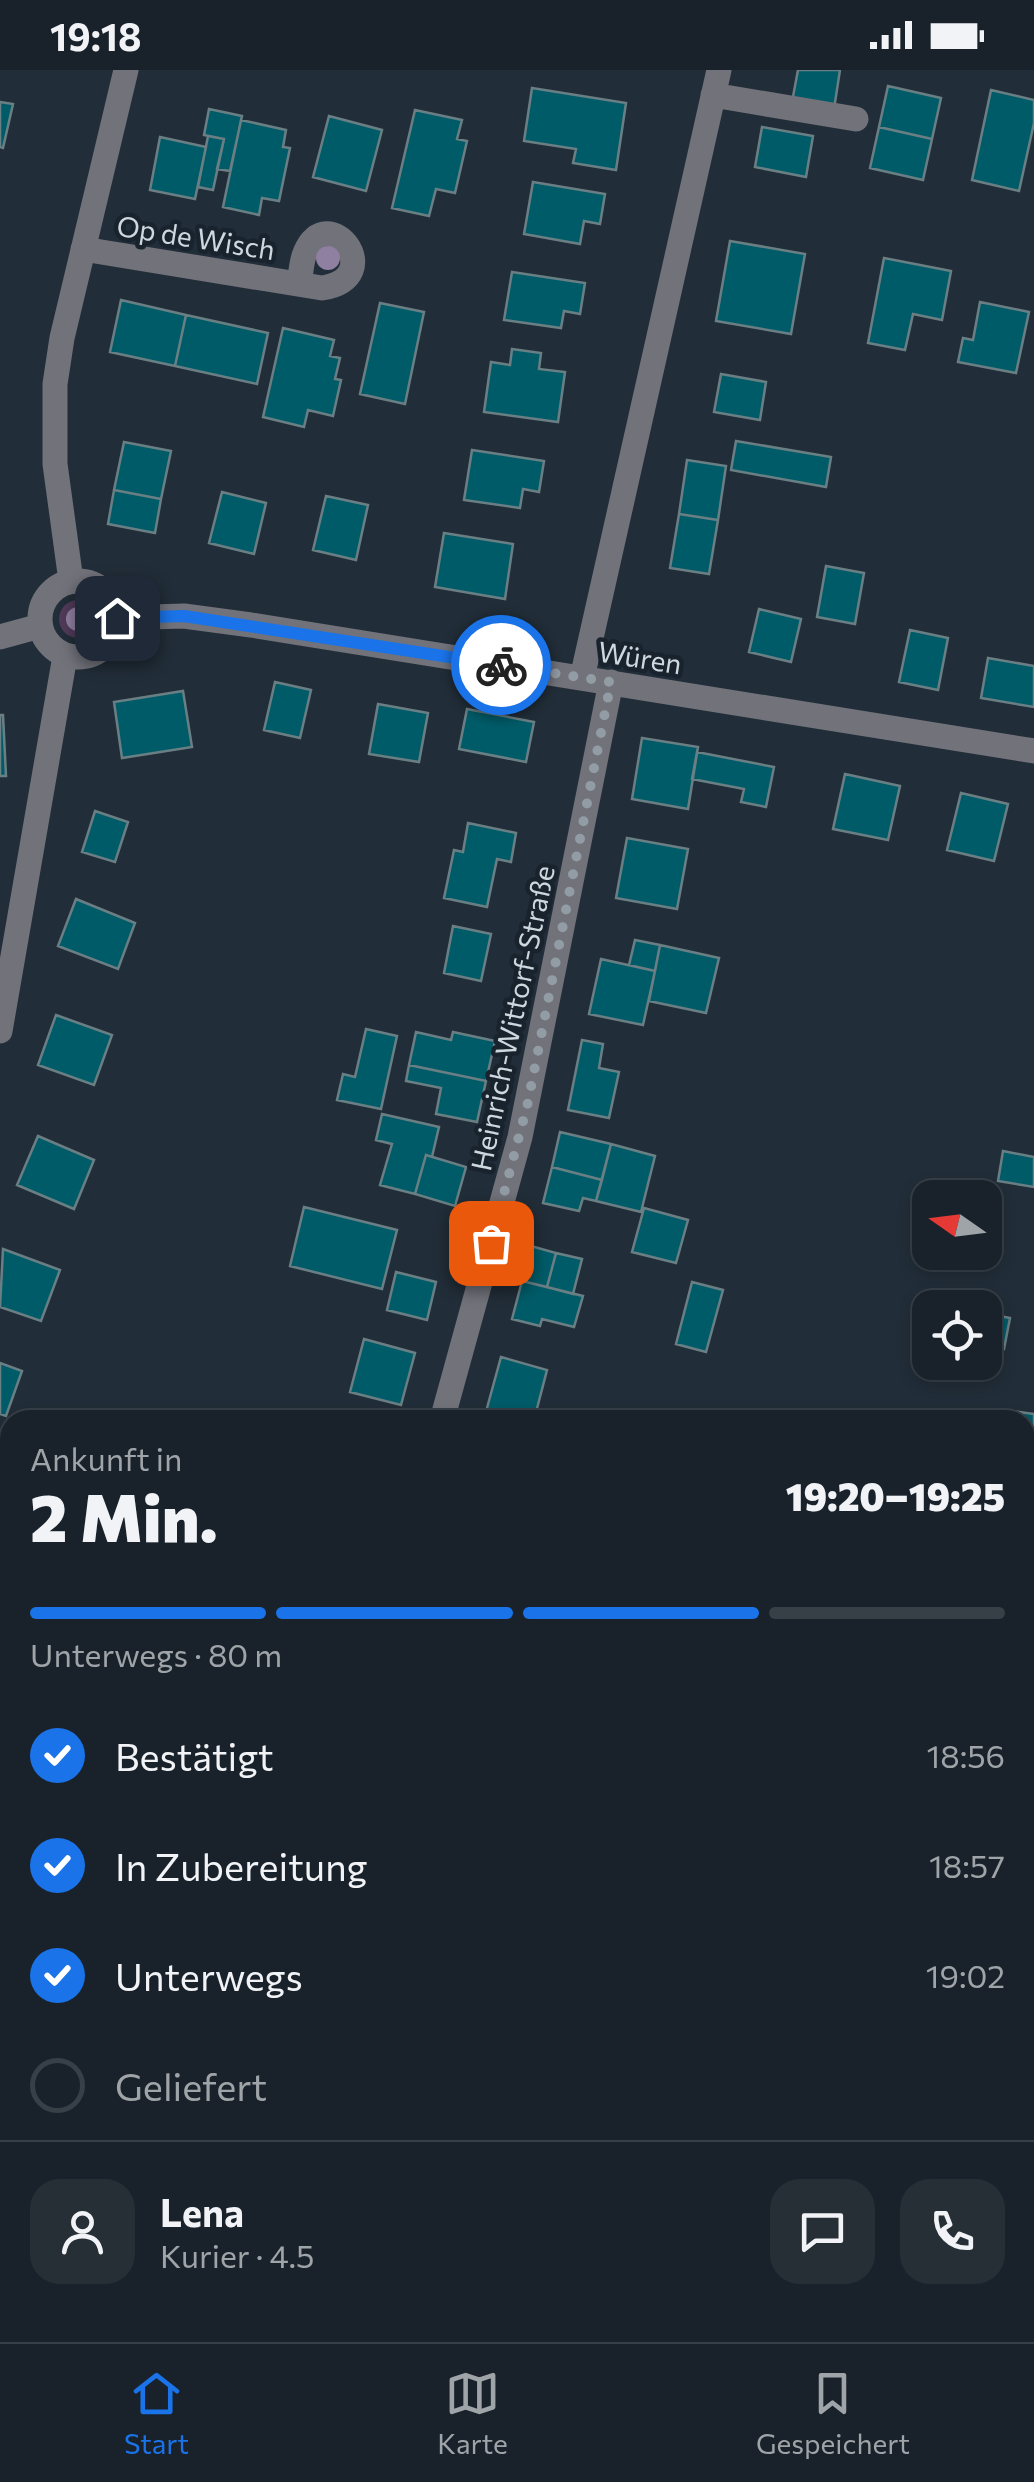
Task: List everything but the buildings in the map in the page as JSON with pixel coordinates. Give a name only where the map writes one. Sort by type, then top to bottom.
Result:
[{"type":"street","name":"Op de Wisch","points":[[71,581],[55,464],[54,424],[62,338],[126,70]]},
{"type":"street","points":[[582,678],[716,82],[856,120]]},
{"type":"street","name":"Op de Wisch","points":[[83,249],[300,284]]},
{"type":"street","points":[[71,581],[91,583],[103,590],[112,600],[117,618],[112,639],[103,649],[78,658],[54,650],[40,626],[45,600],[53,590],[71,581]]},
{"type":"street","name":"Würen","points":[[117,618],[184,616],[252,624],[1034,751]]},
{"type":"street","points":[[0,637],[40,626]]},
{"type":"street","points":[[0,1032],[65,656]]},
{"type":"street","name":"Heinrich-Wittorf-Straße","points":[[445,1410],[520,1137],[611,682]]},
{"type":"shaded area","points":[[78,600],[91,606],[97,619],[91,632],[78,638],[65,632],[59,619],[65,606]]},
{"type":"way so far","points":[[491,1243],[528,1102],[611,682],[501,665]]},
{"type":"route","points":[[117,618],[184,616],[252,624],[501,665]]}]
